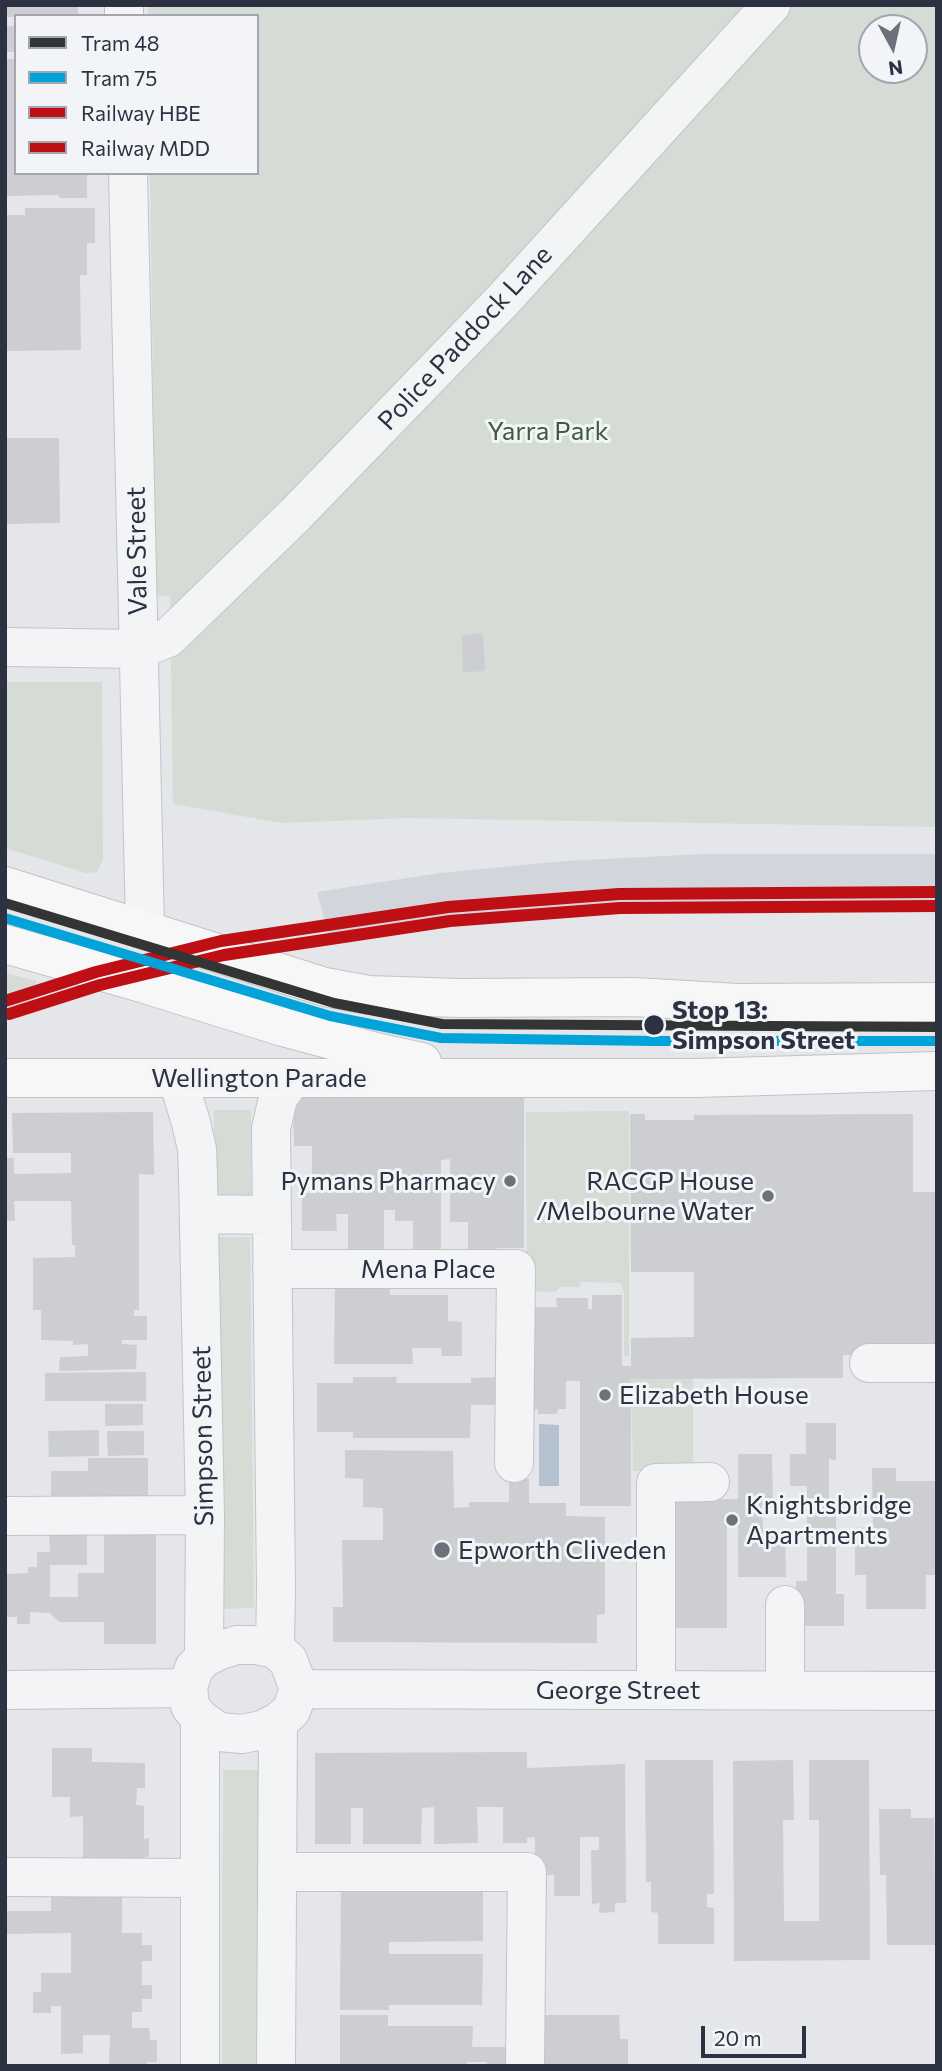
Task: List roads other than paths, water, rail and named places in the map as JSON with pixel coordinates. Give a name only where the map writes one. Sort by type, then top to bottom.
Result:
[{"type":"main road","points":[[5,886],[325,987],[369,995],[459,998],[634,997],[738,1003],[937,1002]]},
{"type":"main road","points":[[145,928],[145,984]]},
{"type":"main road","name":"Wellington Parade","points":[[5,944],[376,1052],[432,1064],[514,1076]]},
{"type":"main road","name":"Wellington Parade","points":[[5,1078],[697,1078],[937,1071]]},
{"type":"street","name":"Police Paddock Lane","points":[[140,649],[168,638],[295,515],[504,299],[771,5]]},
{"type":"street","name":"Vale Street","points":[[128,175],[145,928]]},
{"type":"street","points":[[5,648],[140,649]]},
{"type":"street","name":"Simpson Street","points":[[178,1079],[197,1149],[199,1214],[205,1516],[197,1688],[200,2066]]},
{"type":"street","points":[[275,1649],[271,1129],[278,1098],[295,1079]]},
{"type":"street","points":[[199,1214],[271,1215]]},
{"type":"street","name":"Mena Place","points":[[272,1269],[516,1269],[514,1463]]},
{"type":"street","points":[[869,1363],[937,1363]]},
{"type":"street","points":[[656,1690],[656,1483],[710,1482]]},
{"type":"street","points":[[5,1516],[205,1516]]},
{"type":"street","points":[[785,1605],[785,1690]]},
{"type":"street","points":[[237,1645],[256,1645],[275,1649],[288,1660],[299,1689],[291,1711],[278,1722],[262,1730],[242,1734],[219,1732],[197,1688],[218,1651],[237,1645]]},
{"type":"street","points":[[5,1690],[197,1688]]},
{"type":"street","name":"George Street","points":[[299,1689],[937,1691]]},
{"type":"street","points":[[275,2066],[278,1722]]},
{"type":"street","points":[[277,1872],[527,1872],[525,2066]]},
{"type":"street","points":[[5,1877],[200,1878]]},
{"type":"water","points":[[539,1424],[559,1425],[559,1486],[539,1486]]},
{"type":"tram line","name":"48","points":[[5,903],[334,1003],[442,1024],[937,1027]]},
{"type":"tram line","name":"75","points":[[5,918],[330,1016],[441,1038],[937,1041]]},
{"type":"rail line","name":"HBE","points":[[5,1001],[96,972],[221,941],[448,907],[619,894],[937,892]]},
{"type":"rail line","name":"MDD","points":[[9,1014],[100,985],[224,955],[450,921],[620,908],[937,906]]},
{"type":"place","name":"Stop 13: Simpson Street","points":[[654,1025]]},
{"type":"place","name":"Pymans Pharmacy","points":[[510,1181]]},
{"type":"place","name":"RACGP House /Melbourne Water","points":[[768,1196]]},
{"type":"place","name":"Elizabeth House","points":[[605,1395]]},
{"type":"place","name":"Knightsbridge Apartments","points":[[732,1520]]},
{"type":"place","name":"Epworth Cliveden","points":[[442,1550]]},
{"type":"park label","name":"Yarra Park","points":[[548,431]]}]
